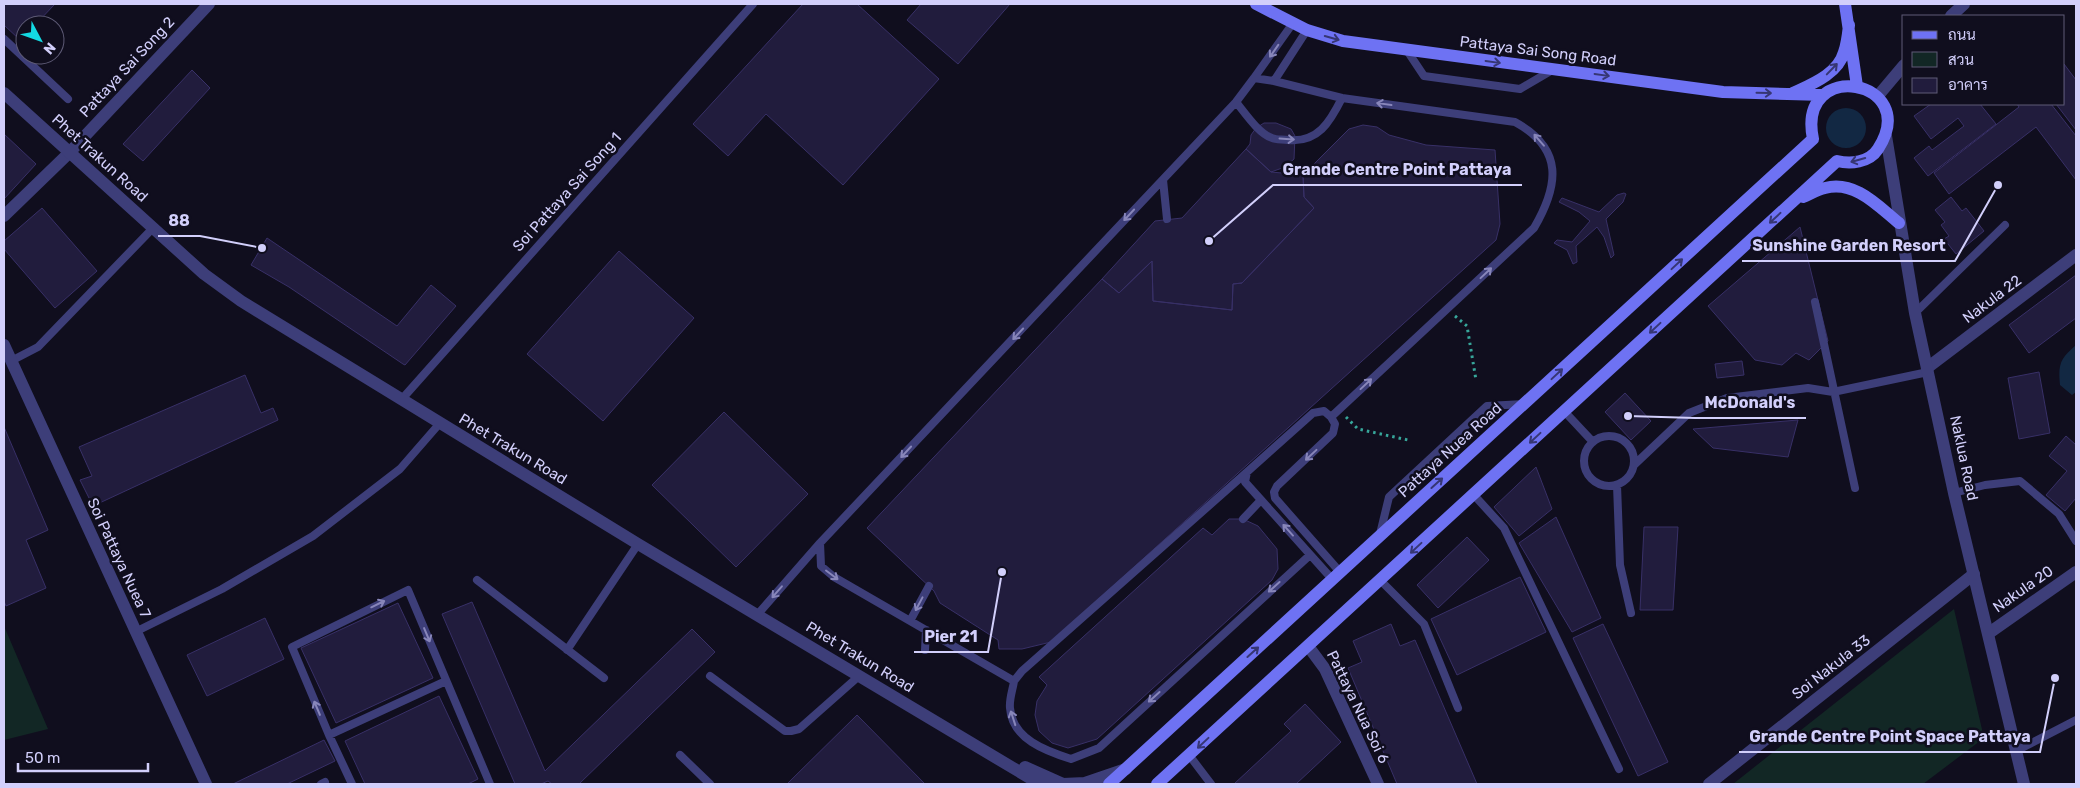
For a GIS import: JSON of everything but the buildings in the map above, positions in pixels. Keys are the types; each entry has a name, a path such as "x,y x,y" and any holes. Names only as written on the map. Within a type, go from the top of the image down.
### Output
{"main road":[{"name":"Pattaya Sai Song Road","path":"1256,4 1307,30 1343,41 1723,92 1824,95"},
{"path":"1845,4 1857,86"},
{"path":"1792,94 1819,81 1834,69 1844,54 1849,25"},
{"path":"1158,784 1836,161 1846,163 1859,162 1876,152 1886,136 1888,121 1884,106 1877,97 1870,91 1857,86 1838,86 1824,95"},
{"name":"Pattaya Nuea Road","path":"1109,784 1813,139 1810,126 1811,116 1816,103 1824,95"},
{"path":"1795,199 1826,188 1843,187 1864,194 1900,223"}],"street":[{"name":"Pattaya Sai Song 2","path":"69,153 209,4"},
{"path":"1953,15 1964,4"},
{"path":"1877,97 1902,67"},
{"name":"Phet Trakun Road","path":"4,93 204,274 241,301 638,544 1040,784"},
{"name":"Naklua Road","path":"1886,136 1915,313 1954,492 2024,784"},
{"path":"4,216 69,153"},
{"name":"Nakula 22","path":"1928,370 2076,255"},
{"name":"Soi Pattaya Nuea 7","path":"4,345 206,784"},
{"name":"Nakula 20","path":"1989,633 2076,572"},
{"name":"Soi Nakula 33","path":"1709,784 1974,574"},
{"name":"Pattaya Nua Soi 6","path":"1308,646 1324,669 1378,784"},
{"path":"984,750 1063,784 1085,783 1126,769"}],"lane":[{"name":"Soi Pattaya Sai Song 1","path":"402,399 753,4"},
{"path":"758,614 820,544 1236,102 1293,23"},
{"path":"1274,81 1307,30"},
{"path":"4,39 68,99"},
{"path":"1406,49 1424,76 1510,88 1520,89 1554,69"},
{"path":"1254,78 1274,81 1342,98 1515,122 1530,130 1542,142 1552,168 1551,194 1534,228 1331,417"},
{"path":"1236,102 1255,125 1271,138 1303,140 1312,137 1322,129 1342,98"},
{"path":"1163,180 1167,219"},
{"path":"1915,313 2005,225"},
{"path":"11,361 38,347 153,228"},
{"path":"1815,302 1855,488"},
{"path":"1634,465 1689,412 1727,398 1808,388 1833,392 1928,370"},
{"path":"1380,536 1389,498 1487,406 1524,404"},
{"path":"1310,554 1099,748 1071,759 1045,750 1017,731 1010,708 1014,680 1022,671 1313,413 1324,411 1335,424 1333,433 1277,486 1274,492 1275,498 1336,576"},
{"path":"1564,411 1593,442"},
{"path":"135,632 222,589 314,536 400,468 440,423"},
{"path":"1613,435 1621,438 1633,450 1634,465 1630,476 1617,485 1601,485 1588,475 1584,459 1586,451 1593,442 1604,436 1613,435"},
{"path":"1247,472 1245,482 1310,554 1336,576"},
{"path":"1954,492 1985,485 2020,481 2059,514 2076,541"},
{"path":"1617,485 1620,565 1631,613"},
{"path":"1473,494 1504,528 1619,769"},
{"path":"1243,519 1262,500"},
{"path":"568,650 638,544"},
{"path":"820,544 822,566 834,577 1014,680"},
{"path":"477,580 604,678"},
{"path":"1380,580 1424,624 1458,708"},
{"path":"910,621 929,586"},
{"path":"352,784 292,647 408,590 490,784"},
{"path":"925,650 926,630"},
{"path":"710,676 785,731 791,731 799,729 858,676"},
{"path":"329,735 446,681"},
{"path":"2016,751 2076,720"},
{"path":"680,755 710,784"},
{"path":"1189,756 1211,784"}],"path":[{"path":"1454,314 1467,326 1476,380"},
{"path":"1344,416 1358,429 1408,440"}],"green space":[{"path":"1954,609 1984,738 1923,784 1733,784"},
{"path":"4,626 48,729 4,740"}],"water":[{"path":"1850,108 1857,111 1863,117 1866,128 1865,136 1857,145 1850,148 1842,148 1835,145 1827,136 1826,124 1829,117 1838,109"},
{"path":"2076,345 2076,392 2072,395 2060,385 2059,372 2063,358"}],"place":[{"name":"Sunshine Garden Resort","path":"1998,185"},
{"name":"Grande Centre Point Pattaya","path":"1209,241"},
{"name":"88","path":"262,248"},
{"name":"McDonald's","path":"1628,416"},
{"name":"Pier 21","path":"1002,572"},
{"name":"Grande Centre Point Space Pattaya","path":"2055,678"}]}
